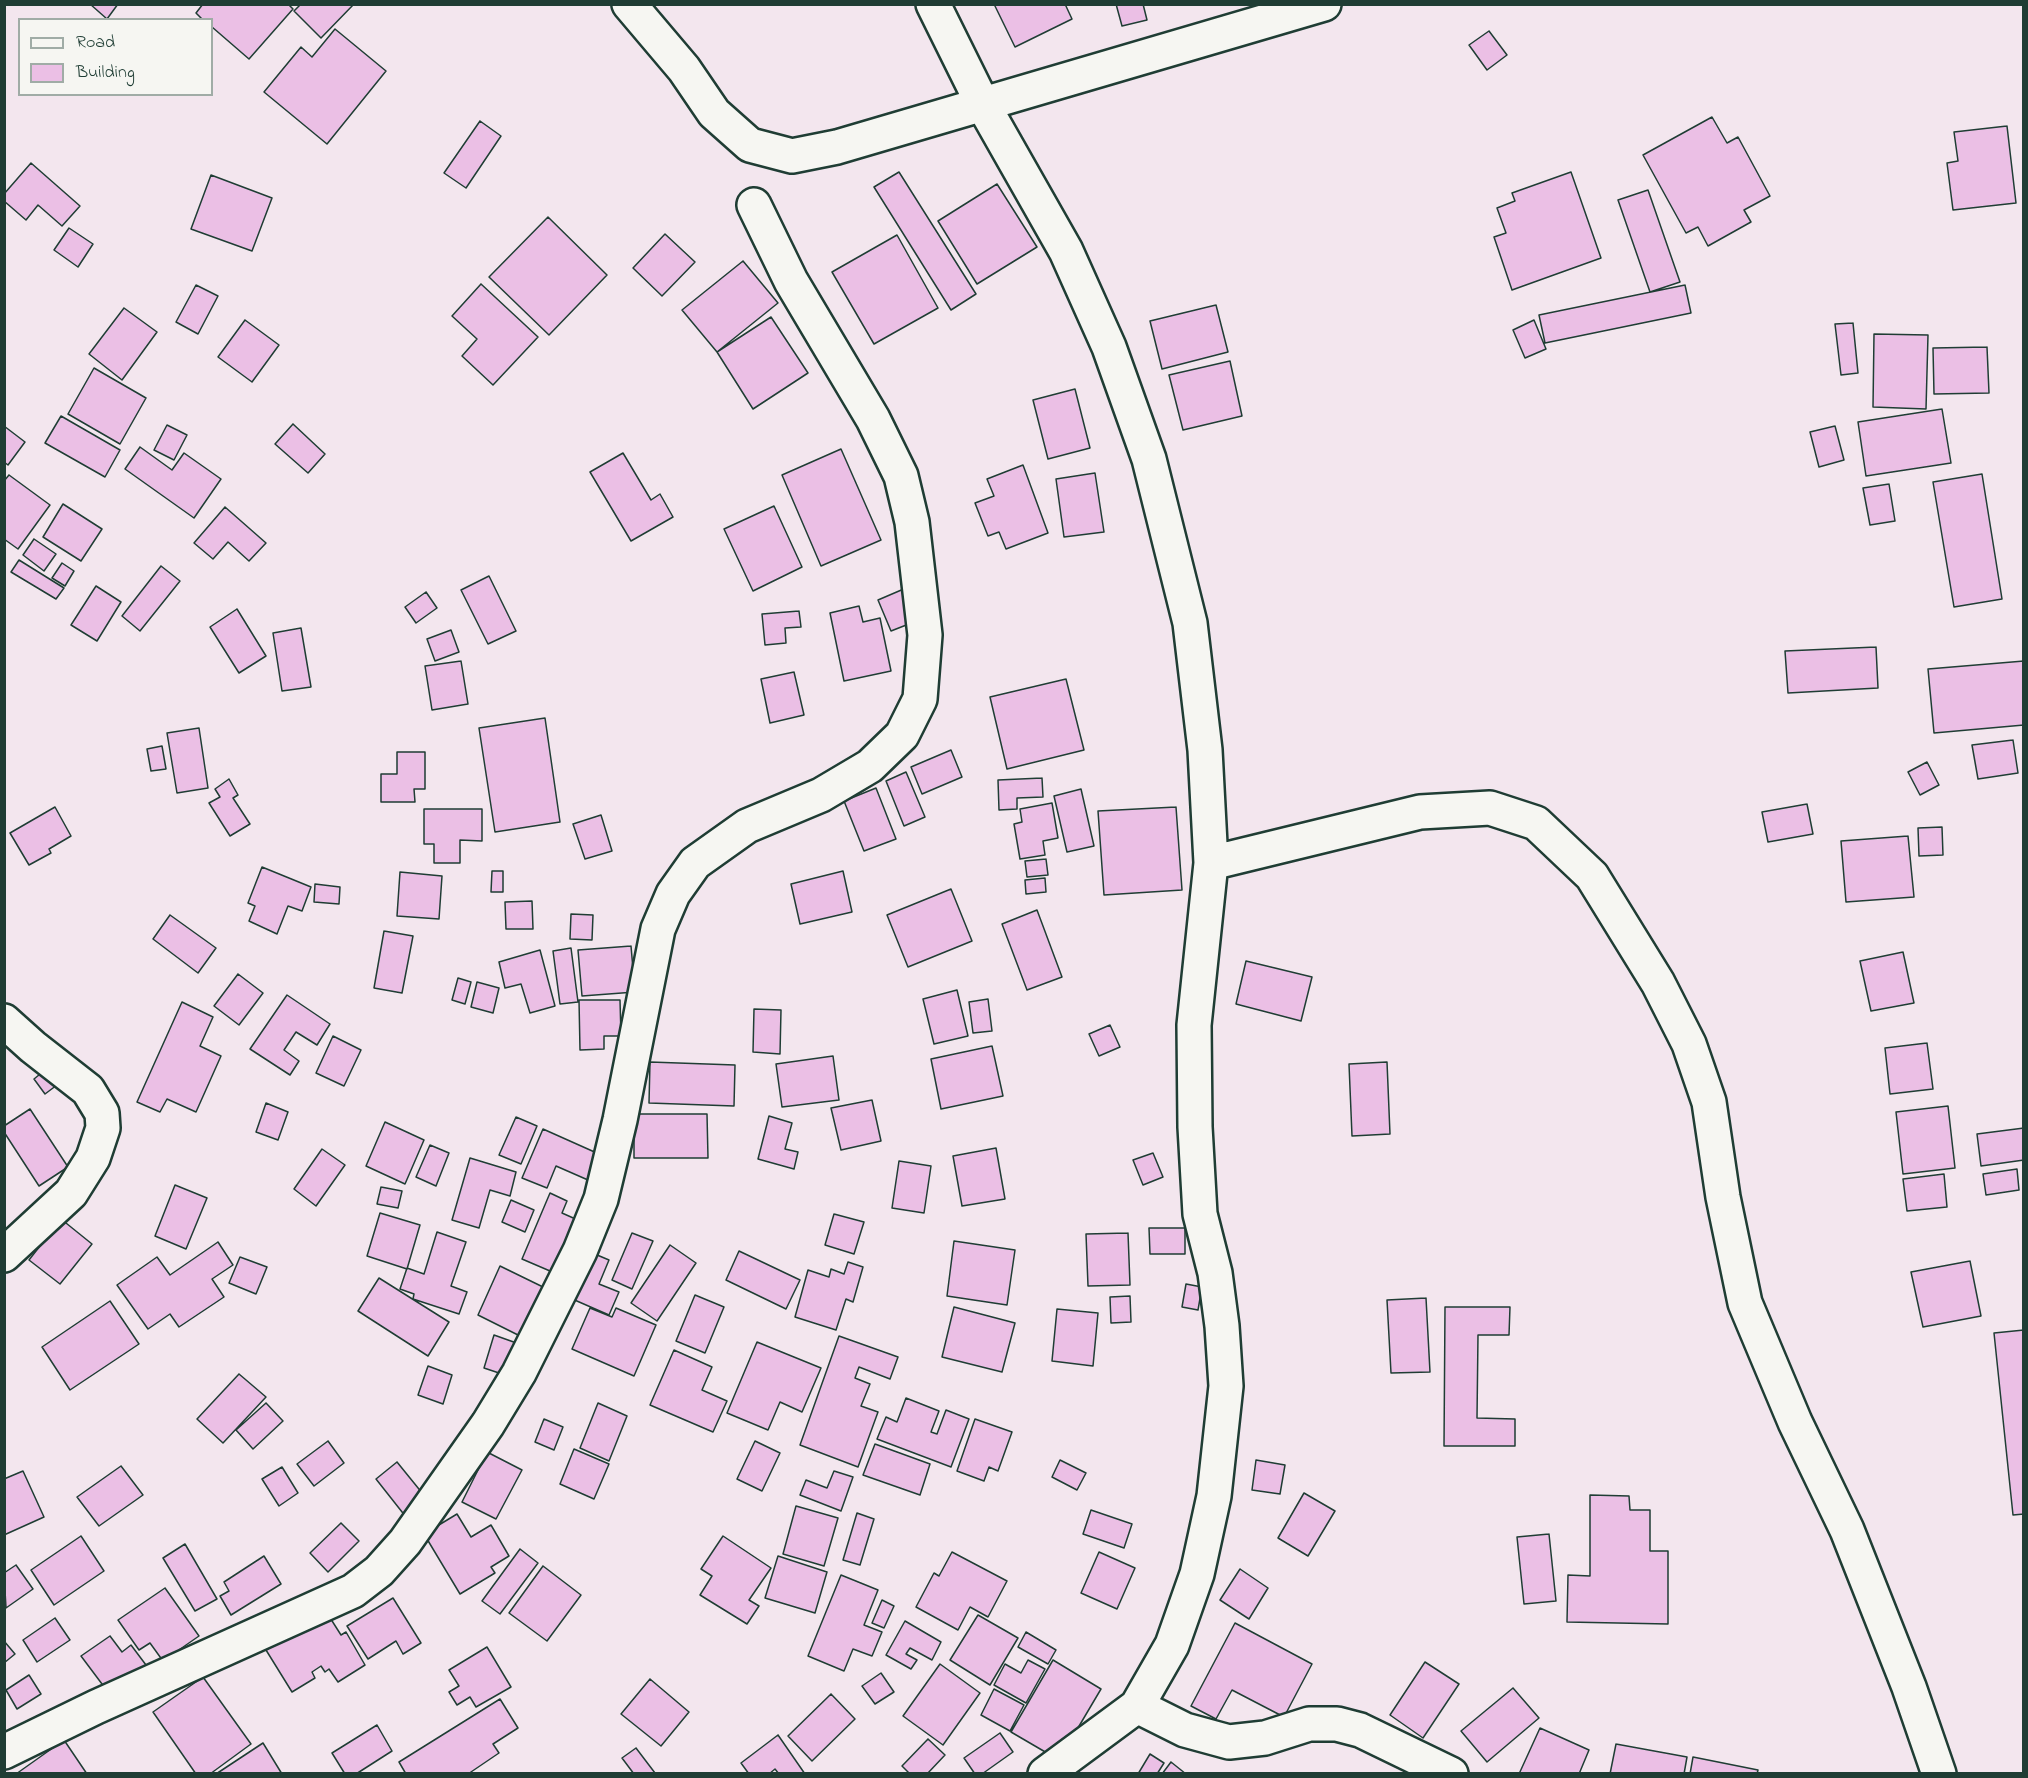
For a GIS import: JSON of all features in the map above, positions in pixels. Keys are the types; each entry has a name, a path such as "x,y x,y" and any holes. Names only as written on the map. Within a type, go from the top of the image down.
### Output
{"street":[{"path":"629,4 684,69 714,112 750,144 792,156 837,147 1324,4"},
{"path":"933,4 982,103 1065,250 1109,347 1149,459 1190,622 1205,750 1211,863 1194,1025 1196,1173 1200,1214 1215,1274 1222,1326 1226,1386 1214,1496 1197,1574 1172,1645 1137,1706 1099,1736 1045,1773"},
{"path":"4,1752 96,1707 354,1591 379,1571 405,1542 488,1424 519,1372 580,1251 601,1199 658,928 673,894 695,863 747,826 821,795 870,766 902,735 920,699 926,635 915,543 901,476 873,419 791,281 754,205"},
{"path":"1211,863 1420,812 1490,808 1536,823 1592,876 1658,983 1689,1044 1709,1102 1723,1197 1745,1303 1795,1422 1847,1530 1909,1687 1939,1773"},
{"path":"4,1021 88,1090 102,1113 103,1128 93,1158 71,1192 4,1255"},
{"path":"1137,1706 1185,1730 1229,1742 1265,1738 1309,1724 1337,1724 1360,1730 1451,1773"}],"building":[{"path":"90,4 118,4 106,18"},
{"path":"203,4 288,4 293,9 249,59 213,28 213,18 201,18 196,13"},
{"path":"301,4 354,4 321,38 294,11"},
{"path":"994,4 1065,4 1072,19 1015,47"},
{"path":"1116,4 1143,4 1147,20 1122,26"},
{"path":"335,29 386,71 327,144 264,92 301,47 312,57"},
{"path":"1489,31 1507,55 1487,70 1469,45"},
{"path":"1712,117 1727,143 1738,137 1770,196 1744,210 1751,222 1708,246 1698,227 1686,233 1643,155"},
{"path":"480,121 501,136 466,188 444,173"},
{"path":"2007,126 2016,203 1953,210 1947,163 1958,161 1954,132"},
{"path":"31,163 80,206 62,226 38,205 26,220 4,201 4,194"},
{"path":"899,172 976,294 951,310 874,187"},
{"path":"1571,172 1601,258 1512,290 1494,237 1506,233 1497,208 1515,201 1512,193"},
{"path":"211,175 272,198 252,251 191,229"},
{"path":"997,184 1037,247 977,284 938,221"},
{"path":"1648,190 1680,282 1650,292 1618,200"},
{"path":"548,217 607,275 549,335 489,277"},
{"path":"69,228 93,244 78,267 54,250"},
{"path":"665,234 695,262 662,296 633,268"},
{"path":"897,235 938,308 874,344 832,272"},
{"path":"743,261 778,303 717,352 682,310"},
{"path":"481,284 538,337 493,385 462,356 477,339 452,316"},
{"path":"196,285 218,296 198,334 176,322"},
{"path":"1685,285 1691,313 1545,343 1539,315"},
{"path":"1216,305 1228,352 1162,369 1150,321"},
{"path":"124,308 157,332 122,380 89,354"},
{"path":"771,317 808,373 753,409 717,352"},
{"path":"245,320 279,345 252,382 218,357"},
{"path":"1534,320 1546,349 1525,358 1513,330"},
{"path":"1853,323 1858,373 1841,375 1835,324"},
{"path":"1874,334 1928,335 1926,409 1873,407"},
{"path":"1987,347 1989,393 1934,394 1933,348"},
{"path":"1230,361 1242,416 1183,430 1169,375"},
{"path":"94,368 146,398 120,444 68,414"},
{"path":"1075,389 1090,448 1048,459 1033,400"},
{"path":"1942,409 1951,463 1866,476 1858,422"},
{"path":"61,416 120,450 105,477 45,443"},
{"path":"293,424 325,454 308,473 275,444"},
{"path":"167,425 187,435 174,460 154,450"},
{"path":"4,426 25,442 8,465 4,462"},
{"path":"1835,426 1844,460 1819,467 1810,432"},
{"path":"140,447 172,470 184,453 221,479 194,518 125,469"},
{"path":"841,449 881,540 821,566 782,475"},
{"path":"623,453 651,500 660,494 673,517 631,541 590,472"},
{"path":"1023,465 1048,533 1006,549 999,532 988,536 975,503 994,496 987,479"},
{"path":"1095,473 1104,532 1064,537 1056,479"},
{"path":"1982,474 2002,599 1954,607 1933,482"},
{"path":"9,475 50,505 18,549 4,539 4,481"},
{"path":"1889,484 1895,521 1870,525 1863,488"},
{"path":"63,504 102,529 81,561 43,537"},
{"path":"774,506 802,567 753,591 724,529"},
{"path":"225,507 266,543 249,561 228,542 213,559 194,543"},
{"path":"34,539 56,554 44,571 23,555"},
{"path":"19,560 64,588 56,599 11,572"},
{"path":"62,563 74,571 65,586 52,578"},
{"path":"161,566 180,581 140,631 122,616"},
{"path":"489,576 516,631 488,644 461,590"},
{"path":"96,586 121,602 97,641 71,625"},
{"path":"906,588 919,620 891,631 878,600"},
{"path":"426,592 437,608 416,623 405,607"},
{"path":"859,606 863,622 880,618 891,671 844,681 830,613"},
{"path":"237,609 266,656 239,673 210,627"},
{"path":"799,611 801,627 785,628 786,643 765,645 762,614"},
{"path":"301,628 311,687 282,691 273,633"},
{"path":"451,630 459,652 435,661 427,639"},
{"path":"1876,647 1878,688 1788,693 1785,651"},
{"path":"461,661 468,704 432,710 425,666"},
{"path":"2024,661 2024,725 1934,733 1928,669"},
{"path":"794,672 804,715 770,723 761,679"},
{"path":"1066,679 1084,750 1007,769 990,697"},
{"path":"545,718 560,822 495,832 479,728"},
{"path":"199,728 208,788 177,793 167,733"},
{"path":"2013,740 2018,773 1978,779 1972,745"},
{"path":"162,746 166,769 151,771 147,749"},
{"path":"951,750 962,777 922,794 911,767"},
{"path":"397,752 425,752 425,789 414,789 415,802 381,802 381,774 397,774"},
{"path":"1927,762 1939,785 1920,795 1908,772"},
{"path":"906,772 925,817 904,826 886,781"},
{"path":"1042,778 1043,797 1017,798 1017,809 999,810 998,780"},
{"path":"229,779 238,795 233,798 250,824 230,836 209,803 220,797 215,789"},
{"path":"876,788 896,839 864,851 844,801"},
{"path":"1081,789 1094,846 1067,852 1054,796"},
{"path":"1052,803 1058,838 1043,841 1045,855 1020,859 1014,824 1022,822 1020,809"},
{"path":"1807,804 1813,834 1768,842 1762,812"},
{"path":"55,807 71,836 49,849 51,853 29,865 10,833"},
{"path":"1176,807 1182,890 1104,895 1098,811"},
{"path":"424,809 482,809 482,841 460,840 460,863 434,863 434,844 424,844"},
{"path":"601,815 612,851 585,859 573,824"},
{"path":"1942,827 1943,855 1919,856 1918,828"},
{"path":"1908,836 1914,897 1846,902 1841,841"},
{"path":"1046,859 1048,875 1027,877 1025,861"},
{"path":"262,867 311,887 302,911 288,906 277,934 249,921 255,906 248,903"},
{"path":"492,871 503,871 503,892 491,892"},
{"path":"843,871 852,912 800,924 791,884"},
{"path":"400,872 442,876 439,919 397,916"},
{"path":"1045,878 1046,892 1026,894 1025,880"},
{"path":"315,884 340,887 339,904 314,902"},
{"path":"951,889 972,941 908,967 887,915"},
{"path":"532,901 533,929 506,929 505,902"},
{"path":"1037,910 1062,977 1027,990 1002,924"},
{"path":"571,914 593,915 592,940 570,939"},
{"path":"170,915 216,948 198,973 153,939"},
{"path":"384,931 413,936 402,993 374,988"},
{"path":"631,946 635,992 582,996 578,950"},
{"path":"571,948 578,1002 560,1004 553,951"},
{"path":"540,950 555,1006 530,1013 521,984 505,988 499,962"},
{"path":"1903,952 1914,1003 1871,1011 1860,961"},
{"path":"1246,961 1312,977 1301,1021 1236,1004"},
{"path":"238,974 263,993 239,1025 214,1006"},
{"path":"458,978 471,982 465,1004 452,1000"},
{"path":"477,982 499,988 493,1013 471,1007"},
{"path":"957,990 968,1036 934,1044 923,999"},
{"path":"287,995 330,1024 317,1045 296,1032 284,1050 299,1061 290,1075 250,1049"},
{"path":"988,999 992,1031 973,1033 969,1002"},
{"path":"579,1000 620,1000 621,1036 604,1036 604,1049 580,1050"},
{"path":"182,1002 213,1017 200,1046 221,1056 196,1112 167,1099 160,1112 137,1102"},
{"path":"754,1009 781,1010 780,1054 753,1052"},
{"path":"1110,1025 1120,1047 1099,1056 1089,1034"},
{"path":"333,1036 361,1050 344,1086 316,1073"},
{"path":"1927,1043 1933,1089 1890,1094 1885,1048"},
{"path":"992,1046 1003,1096 941,1109 931,1059"},
{"path":"833,1056 839,1100 782,1107 776,1064"},
{"path":"650,1062 735,1065 734,1106 649,1103"},
{"path":"1387,1062 1390,1134 1352,1136 1349,1064"},
{"path":"45,1070 57,1085 45,1094 34,1079"},
{"path":"872,1100 881,1141 841,1150 831,1108"},
{"path":"266,1103 288,1112 278,1140 256,1132"},
{"path":"1948,1106 1955,1168 1903,1174 1896,1112"},
{"path":"30,1109 68,1167 39,1186 4,1132 4,1126"},
{"path":"634,1114 707,1114 708,1158 634,1158"},
{"path":"769,1116 792,1123 785,1149 798,1152 794,1169 758,1159"},
{"path":"516,1117 537,1126 521,1164 499,1155"},
{"path":"385,1122 424,1140 405,1184 366,1166"},
{"path":"2024,1128 2024,1160 1981,1166 1977,1134"},
{"path":"543,1129 599,1154 588,1180 556,1166 547,1188 522,1178"},
{"path":"430,1145 449,1153 436,1186 416,1177"},
{"path":"996,1148 1005,1199 962,1206 953,1156"},
{"path":"322,1149 345,1165 316,1206 294,1189"},
{"path":"1153,1153 1163,1177 1143,1185 1133,1160"},
{"path":"470,1158 516,1172 510,1196 490,1190 479,1228 452,1220"},
{"path":"899,1161 931,1166 924,1213 892,1208"},
{"path":"2017,1169 2019,1190 1986,1195 1983,1174"},
{"path":"1944,1174 1947,1207 1907,1211 1903,1179"},
{"path":"175,1185 207,1198 186,1249 155,1236"},
{"path":"381,1187 402,1191 398,1208 377,1204"},
{"path":"550,1193 567,1201 562,1213 580,1221 557,1274 522,1259"},
{"path":"511,1200 534,1210 525,1232 502,1222"},
{"path":"380,1213 420,1225 407,1269 367,1256"},
{"path":"834,1214 864,1222 854,1254 825,1245"},
{"path":"61,1219 92,1244 60,1284 29,1260"},
{"path":"1149,1228 1185,1228 1185,1254 1150,1254"},
{"path":"437,1232 466,1242 451,1286 467,1292 459,1314 413,1299 414,1294 400,1289 407,1268 424,1274"},
{"path":"632,1233 653,1241 632,1289 612,1280"},
{"path":"1128,1233 1130,1285 1088,1286 1086,1234"},
{"path":"954,1241 1015,1250 1007,1305 947,1296"},
{"path":"218,1242 233,1265 212,1279 224,1297 179,1327 170,1314 148,1329 117,1285 157,1257 170,1275"},
{"path":"670,1245 696,1263 657,1321 631,1303"},
{"path":"739,1251 800,1280 786,1309 726,1280"},
{"path":"590,1252 609,1260 599,1284 619,1292 609,1315 570,1298"},
{"path":"240,1257 267,1267 256,1294 229,1283"},
{"path":"1970,1261 1981,1316 1923,1327 1911,1272"},
{"path":"848,1262 863,1267 853,1302 846,1299 836,1330 795,1317 808,1270 829,1277 831,1269 844,1274"},
{"path":"500,1266 543,1287 520,1336 478,1315"},
{"path":"379,1278 449,1322 428,1356 358,1311"},
{"path":"1186,1284 1202,1287 1198,1310 1182,1307"},
{"path":"695,1295 724,1307 705,1353 676,1341"},
{"path":"1130,1296 1131,1322 1111,1323 1110,1297"},
{"path":"1426,1298 1430,1372 1391,1373 1387,1300"},
{"path":"110,1301 139,1344 70,1390 42,1347"},
{"path":"954,1307 1015,1323 1002,1372 942,1357"},
{"path":"1445,1307 1510,1307 1509,1335 1478,1335 1477,1418 1515,1419 1515,1446 1444,1446"},
{"path":"590,1308 612,1317 616,1308 656,1325 634,1376 572,1349"},
{"path":"1057,1309 1098,1313 1093,1366 1052,1361"},
{"path":"2024,1330 2024,1514 2013,1515 1994,1333"},
{"path":"494,1335 522,1345 511,1377 484,1368"},
{"path":"839,1336 898,1357 890,1379 859,1367 855,1378 870,1384 861,1406 878,1412 858,1467 800,1445"},
{"path":"757,1342 821,1368 802,1412 780,1402 768,1430 727,1413"},
{"path":"674,1350 712,1367 702,1390 727,1401 713,1432 650,1405"},
{"path":"428,1366 452,1375 443,1404 418,1395"},
{"path":"239,1374 266,1397 223,1443 197,1419"},
{"path":"906,1398 939,1411 931,1432 937,1434 946,1410 969,1419 951,1467 877,1439 886,1417 897,1422"},
{"path":"266,1403 283,1421 253,1449 236,1430"},
{"path":"598,1403 627,1416 609,1461 580,1448"},
{"path":"544,1419 563,1427 554,1450 535,1442"},
{"path":"975,1419 1012,1432 998,1471 989,1467 984,1481 957,1471"},
{"path":"328,1441 344,1463 314,1486 297,1464"},
{"path":"755,1441 780,1453 762,1491 737,1479"},
{"path":"875,1444 930,1464 920,1495 863,1475"},
{"path":"574,1449 609,1464 594,1499 560,1484"},
{"path":"487,1452 522,1470 496,1519 462,1502"},
{"path":"1060,1460 1086,1473 1077,1490 1052,1477"},
{"path":"1256,1460 1285,1465 1280,1494 1252,1490"},
{"path":"397,1462 427,1499 406,1517 376,1479"},
{"path":"121,1466 143,1495 99,1526 77,1497"},
{"path":"282,1467 298,1493 279,1506 262,1479"},
{"path":"23,1471 44,1517 4,1535 4,1479"},
{"path":"834,1471 853,1477 841,1511 800,1495 806,1480 827,1488"},
{"path":"1304,1493 1335,1511 1308,1556 1278,1538"},
{"path":"1590,1495 1629,1496 1630,1510 1650,1510 1650,1551 1668,1551 1668,1624 1567,1622 1568,1575 1590,1576"},
{"path":"796,1506 838,1518 824,1566 783,1554"},
{"path":"1091,1510 1132,1524 1124,1548 1083,1534"},
{"path":"857,1513 874,1519 860,1565 843,1560"},
{"path":"457,1514 471,1537 491,1525 509,1556 491,1567 495,1573 460,1594 424,1534"},
{"path":"341,1523 359,1541 328,1572 310,1553"},
{"path":"1549,1534 1556,1601 1524,1604 1517,1537"},
{"path":"81,1536 104,1571 54,1605 31,1570"},
{"path":"723,1536 771,1568 749,1600 759,1606 747,1624 700,1595 712,1576 701,1569"},
{"path":"185,1544 217,1599 195,1611 163,1558"},
{"path":"520,1549 538,1563 500,1614 482,1601"},
{"path":"952,1552 1007,1581 988,1617 970,1607 958,1630 916,1607 934,1573 939,1576"},
{"path":"1099,1552 1135,1568 1117,1609 1081,1593"},
{"path":"264,1556 281,1584 231,1615 220,1596 229,1591 224,1582"},
{"path":"778,1556 827,1572 815,1613 765,1598"},
{"path":"16,1565 33,1589 6,1608 4,1573"},
{"path":"543,1566 581,1595 547,1641 509,1613"},
{"path":"1240,1569 1268,1588 1249,1619 1220,1600"},
{"path":"841,1575 878,1590 864,1625 882,1632 872,1656 853,1649 844,1671 808,1656"},
{"path":"165,1588 199,1636 163,1661 150,1643 139,1650 118,1620"},
{"path":"393,1598 421,1643 403,1654 396,1641 368,1659 347,1626"},
{"path":"882,1600 894,1606 884,1628 872,1623"},
{"path":"327,1613 341,1635 346,1632 365,1665 338,1682 329,1669 325,1672 321,1666 312,1672 315,1678 292,1692 266,1650"},
{"path":"978,1615 1018,1638 990,1685 950,1660"},
{"path":"55,1618 70,1640 37,1662 23,1640"},
{"path":"905,1621 941,1642 932,1660 910,1648 906,1654 917,1660 911,1669 886,1655"},
{"path":"1235,1623 1312,1664 1284,1717 1232,1690 1216,1719 1191,1706"},
{"path":"1026,1632 1056,1650 1048,1664 1018,1647"},
{"path":"110,1636 122,1652 131,1645 146,1665 108,1692 81,1656"},
{"path":"4,1641 15,1654 4,1663"},
{"path":"487,1647 511,1687 476,1707 470,1697 457,1705 449,1692 459,1686 449,1670"},
{"path":"1028,1660 1045,1669 1026,1703 994,1685 1005,1664 1021,1673"},
{"path":"1053,1660 1101,1689 1059,1760 1011,1732"},
{"path":"1425,1662 1459,1684 1423,1738 1390,1715"},
{"path":"940,1664 980,1693 943,1745 903,1716"},
{"path":"881,1673 894,1692 875,1704 862,1686"},
{"path":"29,1675 41,1694 17,1709 6,1690"},
{"path":"203,1677 251,1744 210,1774 196,1774 153,1712"},
{"path":"650,1679 689,1712 661,1746 621,1714"},
{"path":"1513,1688 1539,1718 1487,1762 1461,1731"},
{"path":"994,1689 1024,1705 1010,1731 981,1715"},
{"path":"831,1694 855,1719 812,1761 788,1736"},
{"path":"500,1699 518,1728 493,1744 499,1753 468,1774 406,1774 399,1762"},
{"path":"377,1725 392,1751 356,1774 345,1774 332,1753"},
{"path":"1540,1728 1589,1750 1579,1774 1519,1774"},
{"path":"1000,1733 1013,1752 982,1774 975,1774 964,1758"},
{"path":"778,1735 805,1774 779,1774 775,1769 769,1774 749,1774 741,1763"},
{"path":"928,1739 945,1755 927,1774 910,1774 902,1766"},
{"path":"64,1740 87,1774 16,1774"},
{"path":"263,1743 282,1774 216,1774"},
{"path":"1616,1744 1687,1757 1684,1774 1610,1774"},
{"path":"636,1748 654,1774 634,1774 622,1758"},
{"path":"1150,1754 1164,1763 1157,1774 1138,1774"},
{"path":"1693,1757 1758,1770 1757,1774 1690,1774"},
{"path":"1171,1762 1186,1774 1162,1774"}]}
